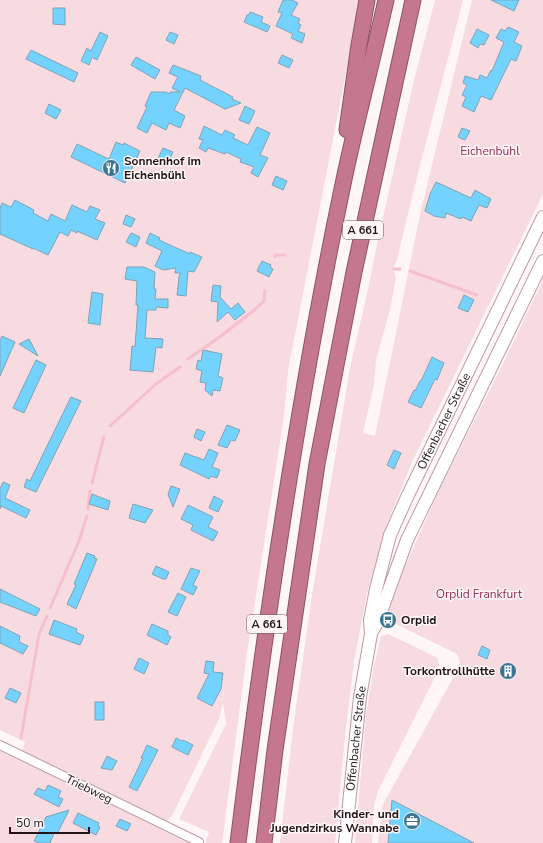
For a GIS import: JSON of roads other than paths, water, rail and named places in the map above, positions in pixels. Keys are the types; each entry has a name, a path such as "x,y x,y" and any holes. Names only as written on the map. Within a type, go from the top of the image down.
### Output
{"highway":[{"path":"342,188 348,112 358,45 368,0"},
{"name":"A 661","path":"238,843 271,593 301,405 342,188 386,0"},
{"name":"A 661","path":"264,843 275,750 317,464 354,272 413,0"},
{"path":"390,102 424,0"}],"main road":[{"name":"Offenbacher Straße","path":"345,843 360,696 371,634 370,620 376,589 390,535 543,217"},
{"name":"Offenbacher Straße","path":"371,634 377,623 407,540 543,261"}],"street":[{"name":"Triebweg","path":"0,746 199,842"}],"waterway":[{"path":"275,257 275,255 285,255"},
{"path":"394,269 400,269"},
{"path":"410,271 477,295"},
{"path":"188,359 253,311 264,301 265,291"},
{"path":"110,426 156,384 180,367"},
{"path":"92,483 104,437"},
{"path":"88,509 90,491"},
{"path":"50,608 79,541 87,516"},
{"path":"21,738 39,634 47,616"}],"place":[{"name":"Sonnenhof im Eichenbühl","path":"111,168"},
{"name":"Orplid","path":"388,620"},
{"name":"Torkontrollhütte","path":"508,671"},
{"name":"Kinder- und Jugendzirkus Wannabe","path":"412,821"}],"park label":[{"name":"Eichenbühl","path":"490,151"},
{"name":"Orplid Frankfurt","path":"479,594"}]}
